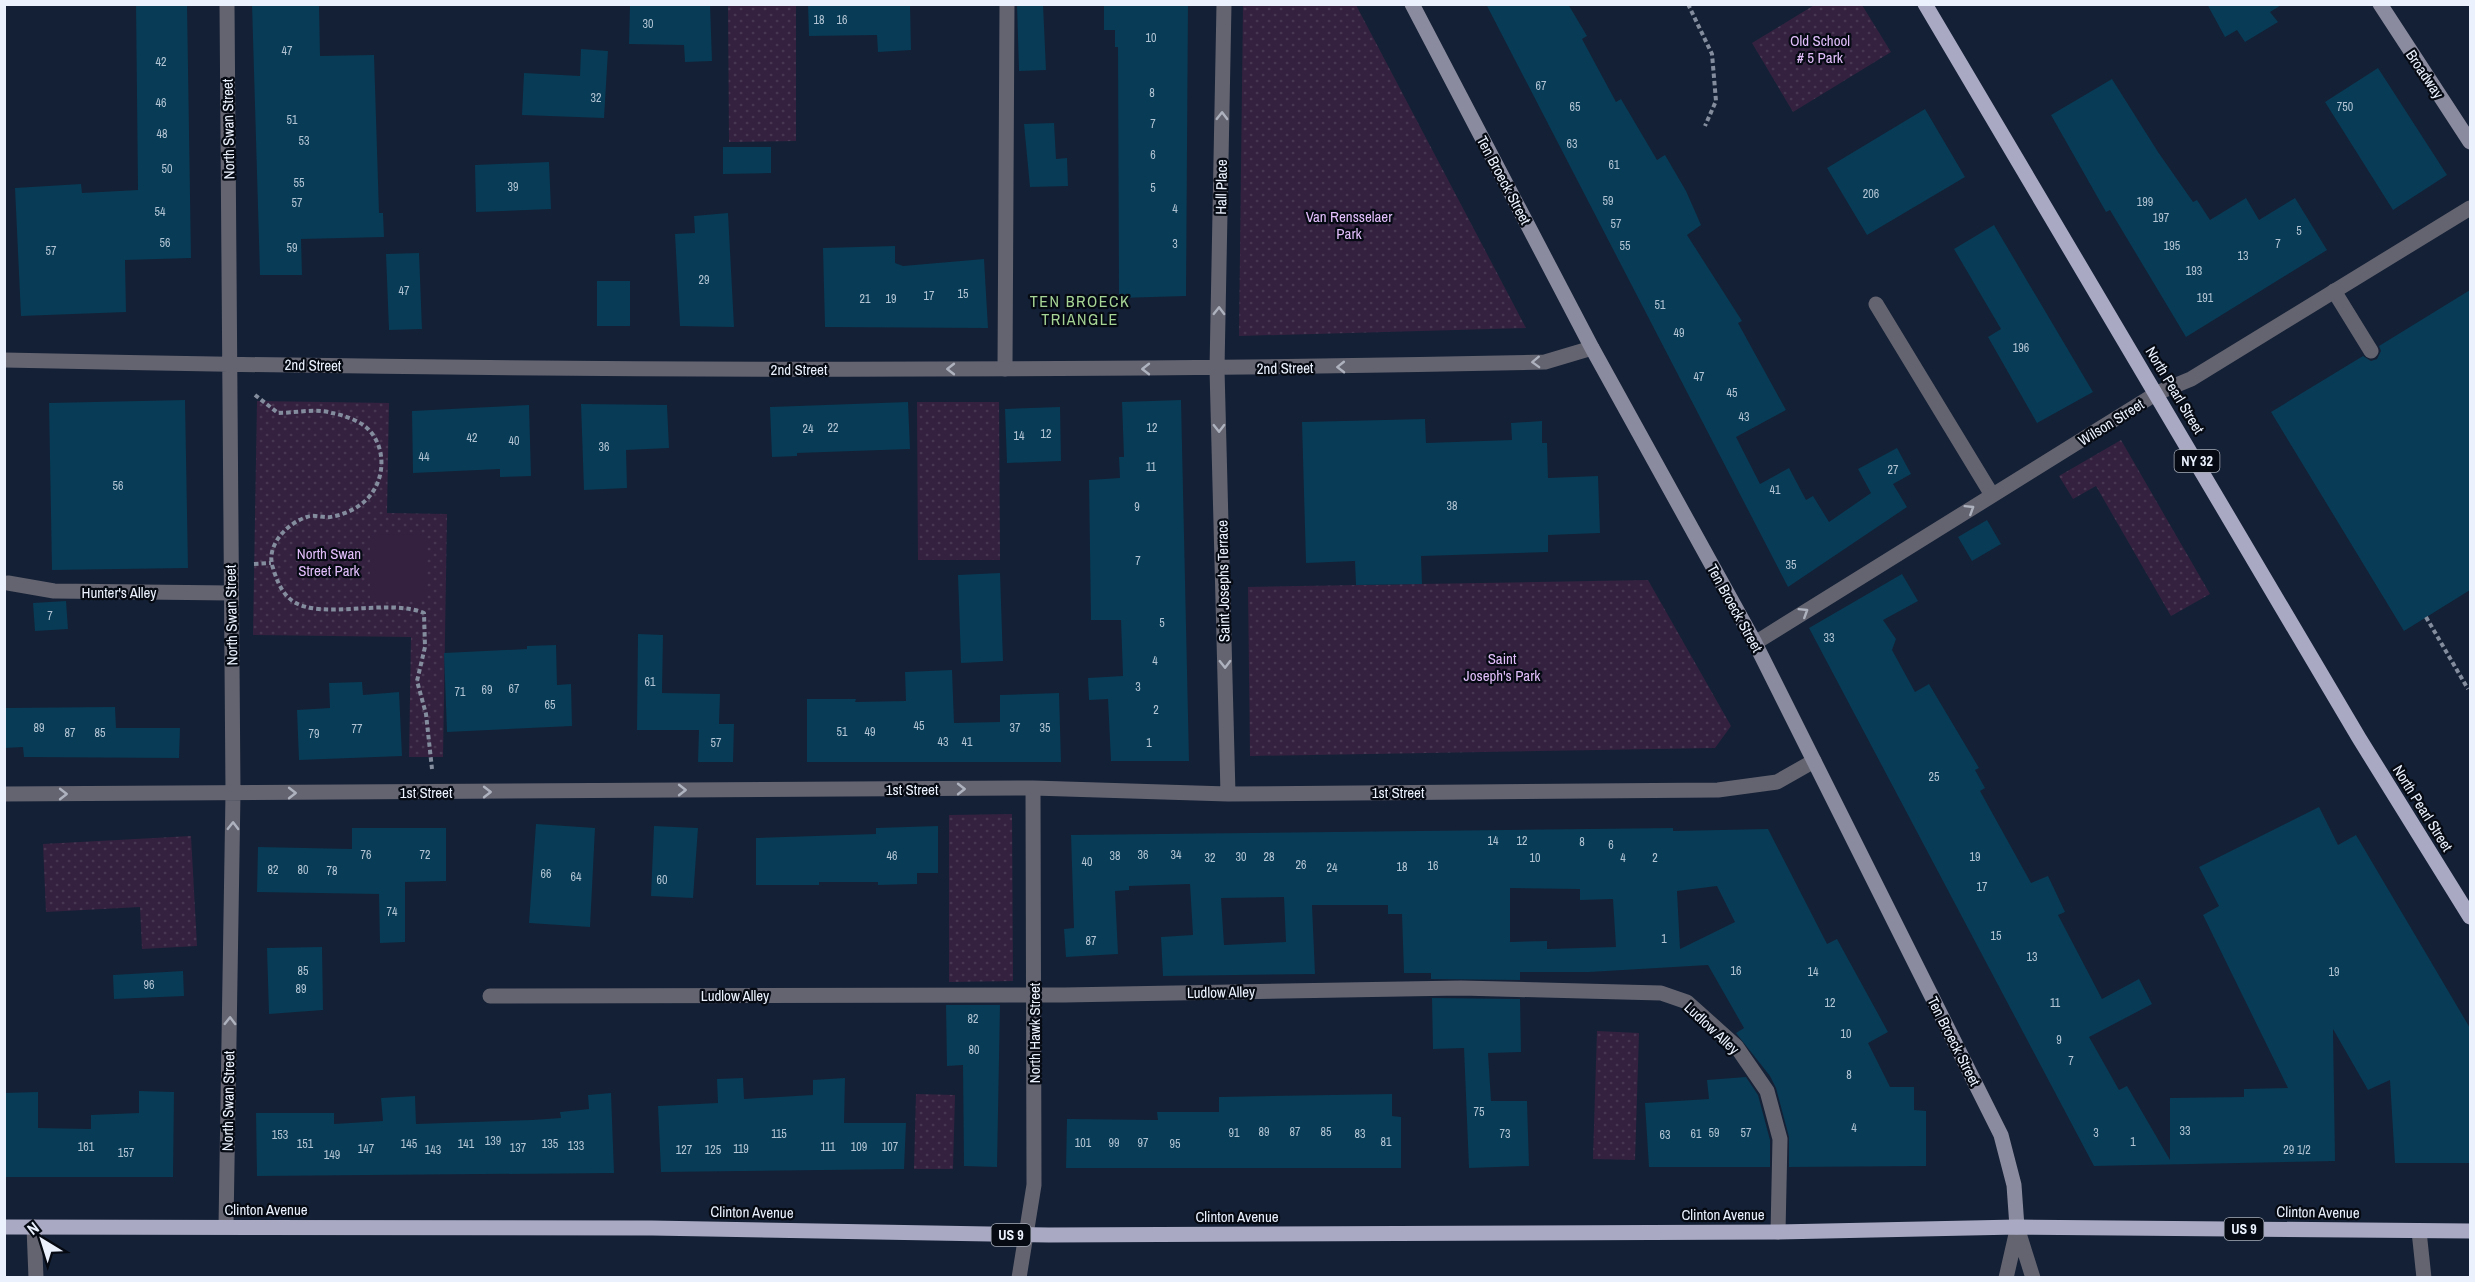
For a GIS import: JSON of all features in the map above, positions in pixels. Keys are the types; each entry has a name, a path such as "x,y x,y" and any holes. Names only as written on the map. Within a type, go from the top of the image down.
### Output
{"main road":[{"name":"North Pearl Street","path":"1925,4 2359,738 2470,917"},
{"name":"Clinton Avenue","path":"4,1227 652,1228 1025,1235 1778,1232 2017,1227 2470,1231"}],"street":[{"name":"North Swan Street","path":"226,1226 233,793 227,4"},
{"path":"1005,369 1007,4"},
{"name":"Hall Place","path":"1217,369 1224,4"},
{"name":"Ten Broeck Street","path":"1412,4 1592,348 1755,643 2001,1135 2014,1185 2017,1227"},
{"name":"Broadway","path":"2380,4 2470,142"},
{"name":"Wilson Street","path":"1755,643 2157,393 2191,379 2470,207"},
{"path":"2334,291 2371,351"},
{"path":"1876,304 1992,495"},
{"name":"2nd Street","path":"4,360 230,364 1217,369 1545,362 1592,348"},
{"name":"Saint Josephs Terrace","path":"1217,369 1228,794"},
{"name":"Hunter's Alley","path":"8,583 54,591 231,592"},
{"name":"1st Street","path":"4,794 1033,788 1228,794 1718,790 1777,782 1814,761"},
{"name":"North Hawk Street","path":"1019,1278 1034,1185 1033,788"},
{"name":"Ludlow Alley","path":"490,996 1034,995 1461,988 1661,993 1687,1002 1736,1046 1767,1091 1780,1139 1778,1232"},
{"path":"34,1227 36,1278"},
{"path":"2006,1278 2017,1227"},
{"path":"2017,1227 2033,1278"},
{"path":"2419,1231 2424,1278"}],"path":[{"path":"1688,4 1712,54 1716,101 1706,126"},
{"path":"255,395 278,413 330,412 350,419 369,430 383,457 380,479 368,498 353,510 330,517 308,516 283,530 273,548 271,563 279,587 294,603 324,609 409,607 424,613 425,647 417,681 426,714 434,792"},
{"path":"2426,617 2468,689"}],"green space":[{"name":"Old School # 5 Park","path":"1816,4 1862,5 1891,52 1793,112 1752,43"},
{"path":"728,5 796,5 796,141 729,142"},
{"name":"Van Rensselaer Park","path":"1243,5 1356,5 1526,328 1239,336"},
{"name":"North Swan Street Park","path":"257,401 389,403 387,513 447,514 443,757 409,757 411,637 253,635"},
{"path":"917,402 999,402 1000,560 918,560"},
{"path":"2121,440 2210,594 2171,616 2096,486 2073,499 2059,476"},
{"path":"426,534 426,601 370,601 370,535"},
{"name":"Saint Joseph's Park","path":"1648,580 1731,726 1715,748 1250,756 1248,587"},
{"path":"1012,814 1013,981 949,982 949,815"},
{"path":"191,836 197,946 142,949 140,907 46,912 43,844"},
{"path":"1597,1031 1639,1033 1635,1160 1593,1159"},
{"path":"916,1094 955,1095 953,1169 914,1169"}],"building":[{"path":"136,4 187,4 191,258 125,260 126,312 21,316 15,188 81,184 82,193 138,190"},
{"path":"252,4 319,4 320,56 374,55 379,213 383,213 384,237 301,239 302,275 260,275"},
{"path":"630,4 710,4 712,61 685,62 684,45 629,44"},
{"path":"808,4 910,4 911,50 878,52 877,35 809,36"},
{"path":"1017,4 1043,4 1046,70 1019,71"},
{"path":"1104,4 1188,4 1186,296 1119,298 1118,47 1115,47 1115,30 1104,30"},
{"path":"1486,4 1568,4 1587,36 1582,39 1616,102 1621,99 1657,160 1665,155 1686,191 1701,225 1687,235 1742,321 1738,323 1786,410 1736,437 1760,484 1789,468 1806,500 1813,496 1829,522 1871,493 1858,469 1897,448 1911,474 1893,484 1907,507 1788,587"},
{"path":"2207,4 2283,4 2270,12 2278,22 2245,42 2237,30 2225,37"},
{"path":"581,49 608,51 604,118 522,115 524,73 580,76"},
{"path":"2378,68 2447,175 2393,210 2325,102"},
{"path":"2112,79 2158,152 2193,202 2197,200 2210,220 2246,198 2259,220 2295,198 2327,250 2186,337 2110,210 2106,212 2051,115"},
{"path":"1925,109 1965,177 1867,235 1827,168"},
{"path":"1054,123 1056,159 1067,158 1068,186 1030,187 1024,124"},
{"path":"723,147 771,147 771,173 723,174"},
{"path":"549,162 551,209 476,212 475,165"},
{"path":"728,213 734,327 680,326 675,234 695,233 694,216"},
{"path":"1994,225 2093,392 2037,423 1988,337 2001,329 1954,249"},
{"path":"895,246 895,263 903,266 984,259 988,328 825,327 823,248"},
{"path":"419,253 422,329 389,330 386,254"},
{"path":"597,281 630,281 630,326 597,326"},
{"path":"2470,290 2470,590 2404,631 2271,412 2363,356 2371,361 2377,359 2381,351 2379,346"},
{"path":"185,400 188,568 52,570 49,403"},
{"path":"1181,400 1189,761 1111,761 1108,699 1089,700 1088,678 1123,676 1121,620 1091,620 1089,480 1120,478 1119,457 1124,457 1122,402"},
{"path":"908,402 910,449 797,453 797,456 772,457 770,407"},
{"path":"581,404 667,405 669,448 626,450 627,488 584,490"},
{"path":"529,405 531,476 500,477 500,469 413,473 412,411"},
{"path":"1060,407 1061,461 1007,463 1005,409"},
{"path":"1425,419 1426,443 1512,440 1511,423 1542,421 1542,443 1547,443 1548,478 1598,476 1600,533 1548,535 1548,552 1421,556 1422,584 1356,585 1355,561 1306,563 1302,422"},
{"path":"1987,520 2001,544 1972,561 1958,537"},
{"path":"1000,573 1003,661 961,663 958,575"},
{"path":"1902,574 1918,601 1883,620 1896,639 1892,650 1915,692 1929,684 1979,768 1975,770 1985,788 1980,791 2031,883 2048,876 2065,912 2058,915 2102,999 2139,979 2152,1004 2089,1037 2119,1090 2127,1086 2170,1160 2170,1098 2244,1097 2244,1089 2288,1088 2203,915 2219,906 2199,867 2319,807 2338,845 2356,835 2470,1028 2470,1163 2395,1163 2390,1080 2368,1090 2333,1029 2335,1161 2094,1166 1809,628"},
{"path":"66,601 68,629 35,631 33,603"},
{"path":"638,634 663,635 662,693 720,694 719,724 734,724 733,762 698,762 699,730 637,730"},
{"path":"556,645 557,685 571,684 572,726 447,732 444,653 527,649 527,646"},
{"path":"952,670 954,723 1000,722 1000,695 1059,693 1061,762 807,762 807,699 856,699 855,702 906,701 905,672"},
{"path":"362,682 363,695 399,692 402,756 299,760 297,710 330,708 329,683"},
{"path":"115,707 116,728 180,728 179,758 24,757 23,747 4,748 4,708"},
{"path":"536,824 595,828 590,927 529,923"},
{"path":"654,826 698,828 693,898 651,896"},
{"path":"938,826 938,873 917,873 917,884 819,882 819,885 756,885 756,838 876,834 876,828"},
{"path":"352,828 446,828 446,881 405,882 405,942 380,943 379,894 257,892 258,847 352,849"},
{"path":"1673,828 1673,831 1768,829 1827,944 1837,939 1888,1032 1868,1043 1890,1087 1914,1087 1914,1110 1926,1111 1926,1166 1789,1167 1789,1137 1776,1088 1770,1076 1736,1033 1744,1028 1708,965 1589,972 1520,972 1520,980 1431,979 1431,973 1404,973 1402,914 1388,914 1388,905 1312,905 1315,974 1163,976 1161,937 1193,935 1190,884 1129,886 1129,890 1115,891 1118,954 1066,957 1064,929 1074,928 1071,835","holes":["1717,886 1735,922 1680,949 1677,891","1510,888 1580,889 1580,900 1613,899 1616,947 1547,949 1547,941 1510,942","1284,897 1286,942 1224,945 1221,898"]},
{"path":"322,947 323,1010 269,1014 267,948"},
{"path":"183,971 184,996 114,999 113,975"},
{"path":"1432,998 1520,999 1521,1052 1488,1053 1491,1101 1527,1101 1529,1166 1469,1168 1464,1048 1433,1049"},
{"path":"946,1005 1000,1005 997,1167 964,1166 963,1065 947,1066"},
{"path":"1746,1077 1758,1095 1770,1140 1770,1167 1649,1167 1645,1103 1709,1099 1707,1080"},
{"path":"743,1078 744,1099 813,1095 813,1080 845,1078 844,1123 906,1123 904,1169 661,1172 658,1106 718,1103 717,1079"},
{"path":"139,1091 174,1092 173,1177 4,1177 4,1093 38,1092 38,1128 91,1129 91,1115 139,1113"},
{"path":"611,1093 614,1173 257,1176 256,1113 334,1113 334,1124 383,1121 381,1098 415,1096 416,1124 532,1120 561,1118 560,1112 589,1109 588,1095"},
{"path":"1392,1094 1392,1116 1401,1117 1401,1168 1066,1168 1067,1119 1158,1120 1157,1112 1219,1112 1219,1097"}],"district":[{"name":"TEN BROECK TRIANGLE","path":"1080,310"}]}
